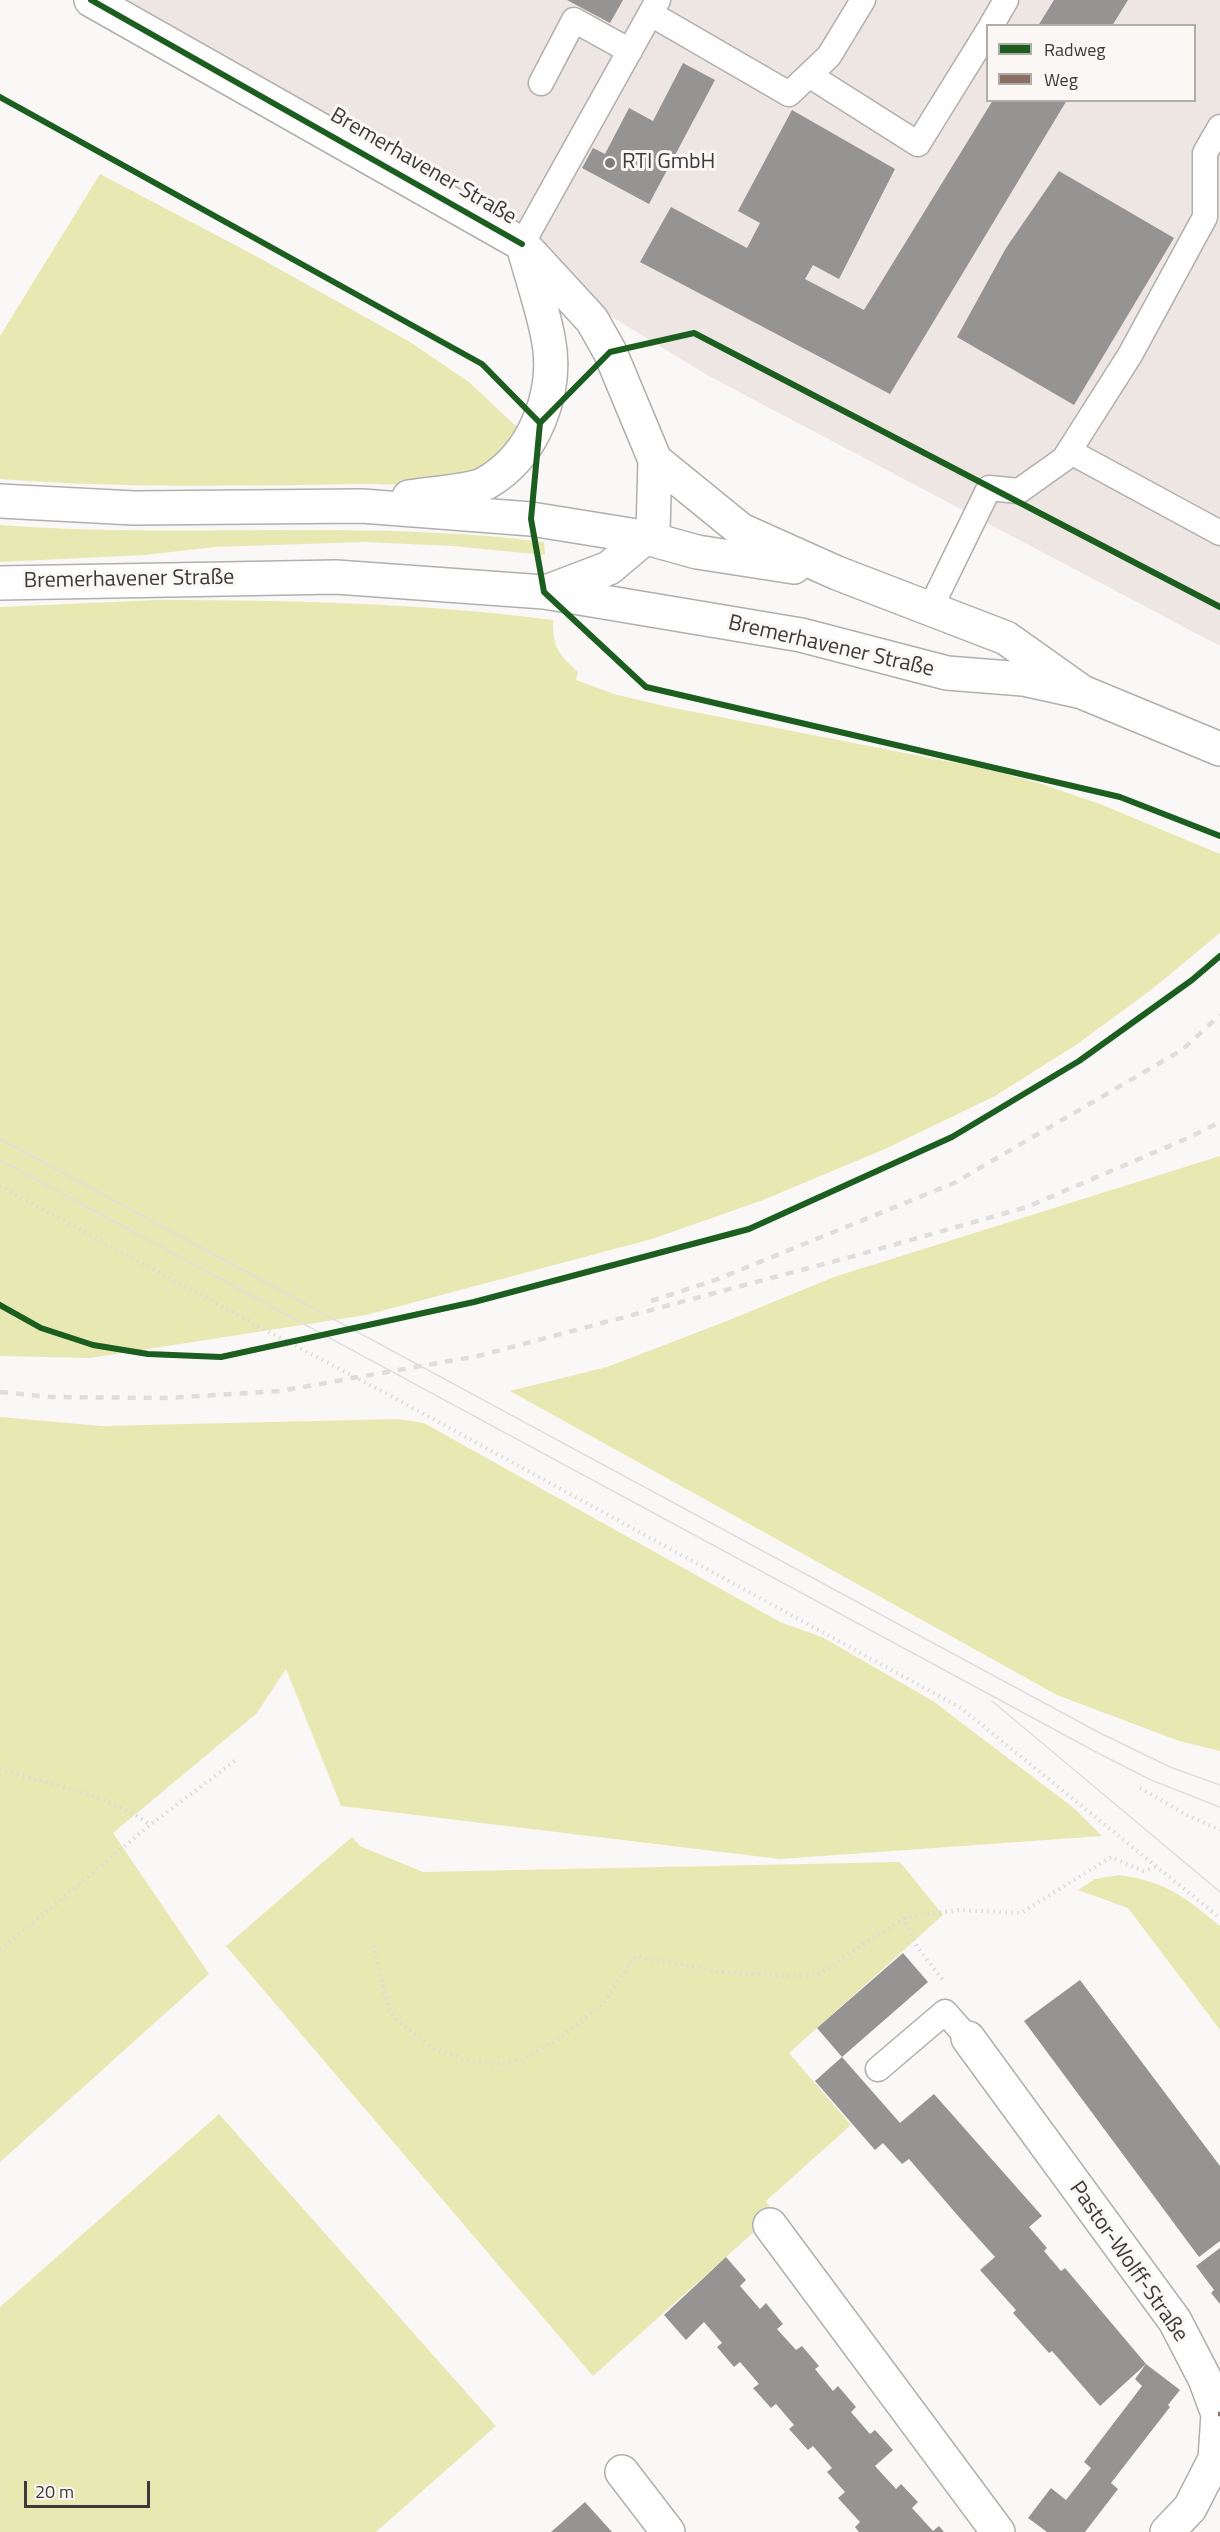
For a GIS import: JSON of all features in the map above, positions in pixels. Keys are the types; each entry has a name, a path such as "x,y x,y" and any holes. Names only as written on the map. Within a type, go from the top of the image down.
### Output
{"street":[{"name":"Bremerhavener Straße","path":"91,0 522,244 592,320 610,352 655,460 653,531 643,537 609,568 544,592"},
{"name":"Bremerhavener Straße","path":"362,506 484,484 516,458 540,423 550,375 548,338 522,244"},
{"name":"Bremerhavener Straße","path":"655,460 741,531 837,573 1006,638 1083,692"},
{"name":"Bremerhavener Straße","path":"0,501 134,508 362,506 531,519 643,537 697,552 837,573"},
{"name":"Bremerhavener Straße","path":"0,583 336,577 544,592 801,635 947,673 1023,679 1083,692 1220,749"},
{"path":"1129,711 1220,723"},
{"name":"Pastor-Wolff-Straße","path":"968,2038 1175,2321 1205,2379 1218,2414 1215,2459 1190,2508 1167,2532"},
{"path":"770,2225 998,2532"},
{"path":"622,2472 668,2532"}],"lane":[{"path":"522,244 654,7 789,94 829,56 863,0"},
{"path":"992,24 1006,0"},
{"path":"541,83 574,20 630,51"},
{"path":"809,75 918,144 986,33"},
{"path":"930,609 989,488 1019,491 1064,459 1130,355 1205,217 1205,153 1220,127"},
{"path":"1069,451 1220,532"},
{"path":"878,2069 945,2012 968,2038"}],"path":[{"path":"0,1186 391,1396 961,1708 1220,1918"},
{"path":"0,1950 150,1824 236,1760"},
{"path":"0,1769 113,1805 139,1816 150,1824"},
{"path":"1140,1788 1187,1815 1220,1830"},
{"path":"374,1945 388,2007 394,2018 432,2048 469,2061 499,2064 521,2060 559,2039 604,2003 635,1956 721,1972 791,1976 818,1974 904,1918 958,1910 1021,1913 1111,1857 1143,1871 1156,1867"},
{"path":"904,1918 916,1947 940,1976"}],"shaded area":[{"path":"94,0 1220,0 1220,646 707,375"}],"green space":[{"path":"100,174 254,255 410,342 469,382 521,431 481,470 465,478 442,483 178,486 0,479 0,336"},
{"path":"0,525 68,529 341,530 477,535 544,542 545,555 452,546 364,542 215,547 145,555 0,562"},
{"path":"157,600 405,606 553,620 554,638 558,650 578,672 576,680 614,694 664,706 982,768 1039,783 1100,804 1220,854 1220,933 1151,990 1076,1045 995,1096 885,1149 763,1200 652,1239 366,1315 90,1358 0,1356 0,607"},
{"path":"1220,1156 1220,1751 1179,1741 1057,1695 510,1391 607,1367 834,1277"},
{"path":"0,1417 102,1426 398,1419 424,1423 780,1622 822,1637 933,1701 1075,1809 1102,1836 780,1859 341,1806 286,1669 257,1713 113,1833 209,1974 0,2162"},
{"path":"352,1837 360,1846 423,1872 900,1862 943,1915 789,2053 851,2125 766,2201 774,2214 593,2376 226,1946"},
{"path":"1120,1875 1151,1882 1174,1892 1196,1906 1220,1926 1220,2030 1128,1908 1078,1890 1095,1879"},
{"path":"219,2114 496,2426 376,2532 0,2532 0,2307"}],"building":[{"path":"567,0 623,0 610,23"},
{"path":"1054,0 1128,0 1113,24 1039,24"},
{"path":"683,63 715,80 649,204 582,168 593,148 605,154 629,108 653,121"},
{"path":"992,102 1066,102 890,394 640,262 671,207 747,248 760,223 738,211 792,110 895,169 839,279 813,265 805,279 864,310"},
{"path":"1059,171 1174,238 1074,405 957,337 1006,248"},
{"path":"903,1953 928,1982 842,2057 817,2028"},
{"path":"1080,1980 1220,2166 1220,2241 1199,2257 1024,2021"},
{"path":"842,2057 900,2123 934,2094 1042,2216 1029,2227 1047,2248 1044,2251 1061,2271 1065,2268 1146,2364 1100,2406 1052,2351 1049,2353 1013,2313 1016,2310 980,2270 995,2257 909,2159 902,2164 883,2143 875,2150 815,2081"},
{"path":"1220,2248 1220,2304 1211,2293 1214,2290 1196,2266"},
{"path":"726,2257 746,2280 740,2286 760,2309 766,2303 783,2324 777,2329 796,2350 802,2346 819,2366 815,2369 833,2391 838,2386 856,2407 851,2412 870,2434 875,2430 893,2450 875,2466 896,2489 901,2484 918,2502 912,2508 933,2531 939,2526 944,2532 859,2532 855,2527 860,2522 838,2498 845,2492 827,2472 832,2468 813,2446 808,2450 789,2429 794,2425 776,2404 771,2408 753,2388 759,2384 740,2362 734,2367 717,2347 722,2343 704,2322 686,2340 664,2315"},
{"path":"1146,2364 1180,2390 1168,2405 1170,2407 1111,2483 1118,2489 1085,2532 1047,2532 1028,2518 1051,2488 1066,2500 1091,2468 1084,2462 1142,2386 1135,2379"},
{"path":"585,2502 612,2532 551,2532"}],"tram line":[{"path":"0,1139 1098,1732 1170,1767 1220,1785"},
{"path":"0,1160 1096,1752 1151,1780 1220,1807"},
{"path":"992,1701 1220,1892"}],"railway":[{"path":"651,1301 718,1279 954,1183 1182,1050 1220,1015"},
{"path":"0,1392 51,1397 167,1398 280,1391 478,1356 854,1256 1027,1207 1220,1122"}],"cycle path":[{"path":"91,0 522,244"},
{"path":"0,97 482,364 540,423"},
{"path":"1220,607 694,333 610,352 540,423 531,519 544,592 646,687 1120,797 1220,836"},
{"path":"0,1305 41,1328 93,1345 148,1354 221,1357 474,1302 749,1229 952,1137 1079,1061 1192,980 1220,956"}],"place":[{"name":"RTI GmbH","path":"610,163"}]}
